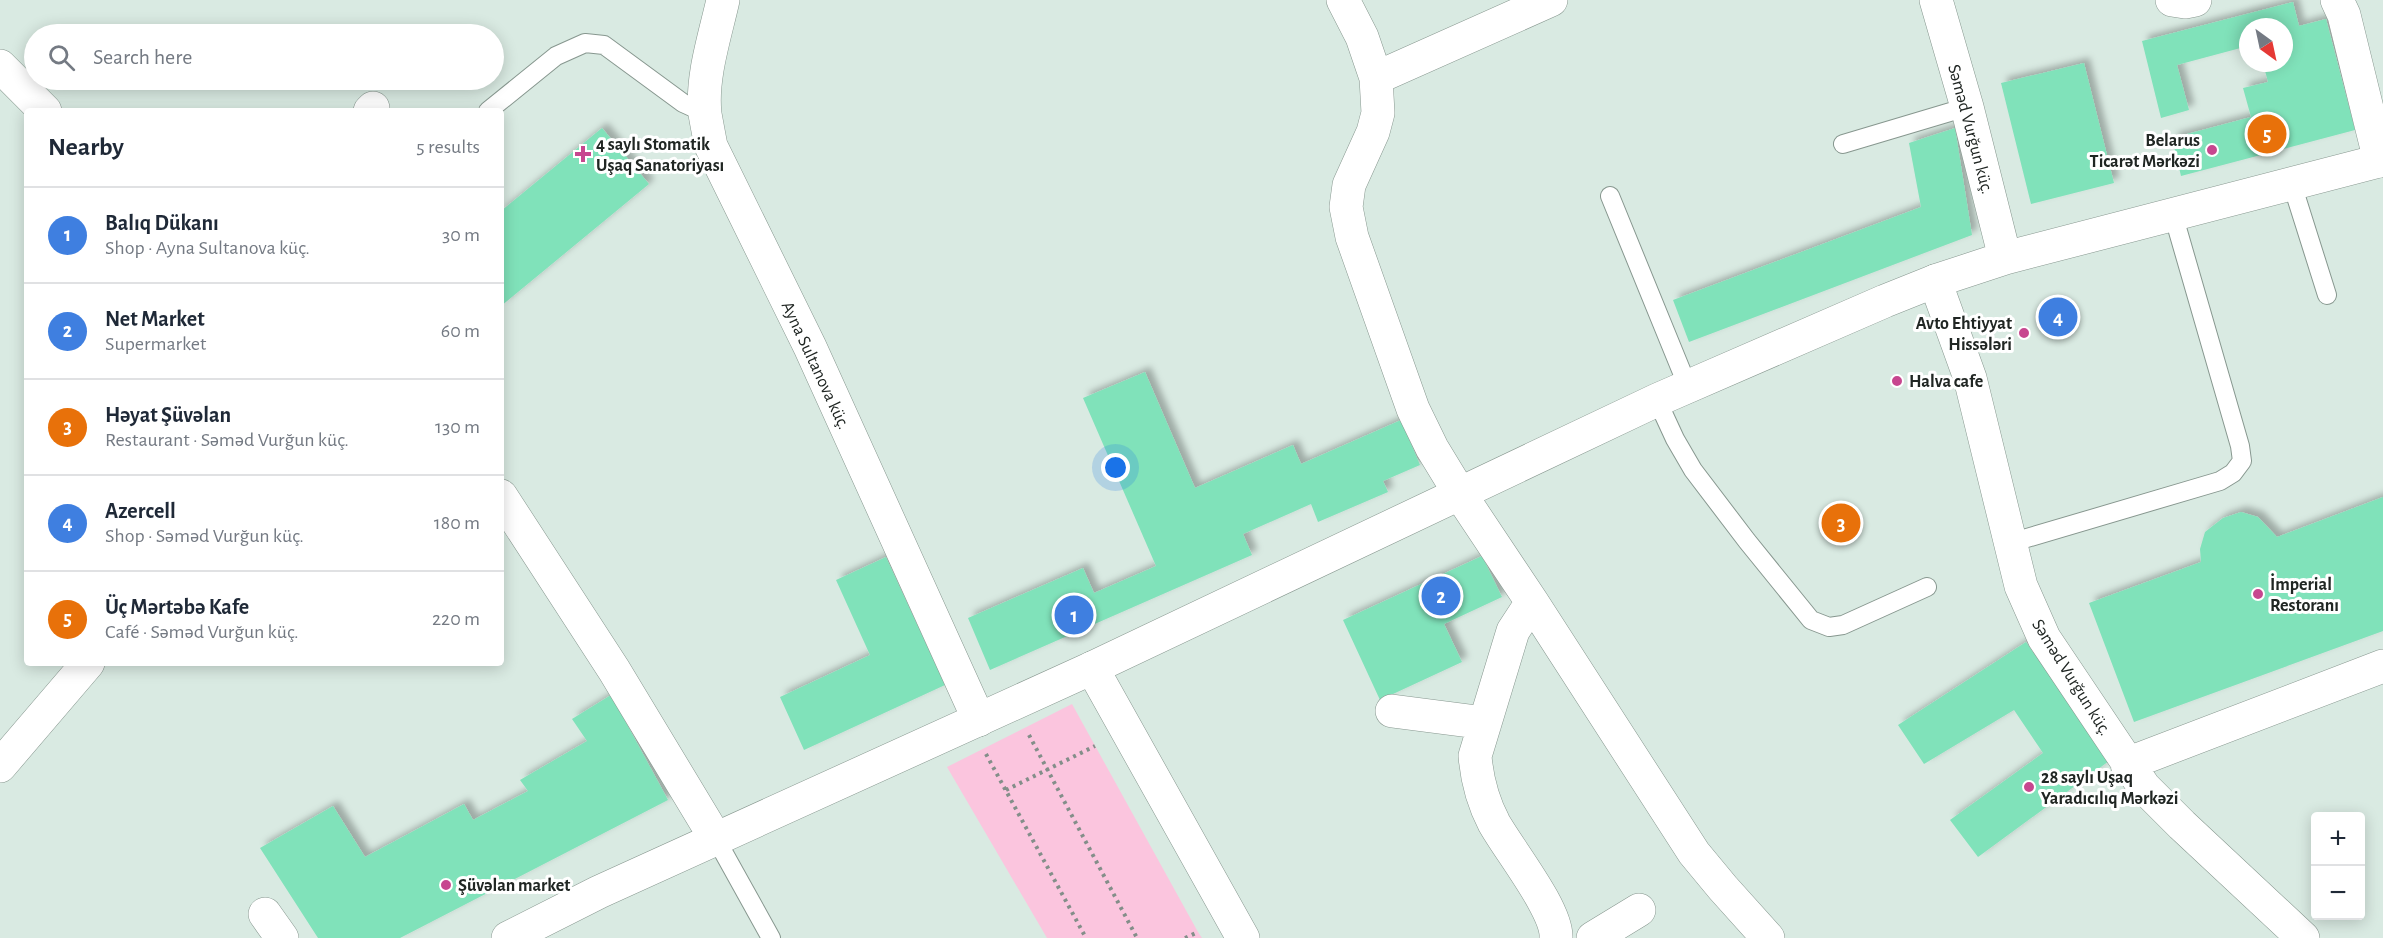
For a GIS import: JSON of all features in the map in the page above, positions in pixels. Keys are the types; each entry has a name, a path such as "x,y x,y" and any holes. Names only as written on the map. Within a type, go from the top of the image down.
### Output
{"street":[{"name":"Ayna Sultanova küç.","path":"723,0 710,54 705,113 711,146 810,347 981,735"},
{"path":"1343,0 1362,37 1376,78 1378,113 1373,132 1349,185 1346,207 1350,227 1413,409 1432,448 1460,494 1694,853 1768,938"},
{"path":"1376,78 1551,0"},
{"name":"Səməd Vurğun küç.","path":"1936,0 2005,258"},
{"path":"2172,0 2185,2 2195,0"},
{"path":"507,938 599,892 716,839 981,735 1092,668 1657,400 1935,281 2005,258 2382,160 2344,15 2337,0"},
{"path":"0,66 42,108"},
{"name":"Səməd Vurğun küç.","path":"1935,281 1970,378 2021,586 2044,638 2144,786 2161,805 2303,938"},
{"path":"504,501 614,670 716,839"},
{"path":"1532,602 1513,631 1475,756 1476,775 1484,803 1494,824 1553,918 1556,938"},
{"path":"0,766 85,666"},
{"path":"2127,764 2383,666"},
{"path":"1092,668 1243,938"},
{"path":"1392,711 1485,723"},
{"path":"1593,938 1639,910"}],"lane":[{"path":"492,108 556,56 585,43 604,45 683,103 705,113"},
{"path":"1844,144 1966,107"},
{"path":"2292,184 2328,295"},
{"path":"1610,196 1688,387"},
{"path":"2010,543 2220,481 2233,473 2242,461 2240,446 2173,214"},
{"path":"1657,400 1675,439 1693,470 1811,620 1829,627 1843,625 1927,587"},
{"path":"716,839 771,938"}],"path":[{"path":"1025,728 1137,938"},
{"path":"981,735 1006,790 1086,938"},
{"path":"1006,790 1095,746"},
{"path":"1185,938 1198,932"}],"shaded area":[{"path":"1072,704 1202,938 1047,938 947,767"}],"building":[{"path":"2293,2 2299,26 2326,19 2355,130 2181,176 2172,138 2251,117 2243,88 2268,82 2265,72 2293,72 2293,18 2239,18 2239,48 2177,65 2189,110 2161,118 2142,41"},
{"path":"2084,63 2114,183 2031,204 2001,83"},
{"path":"602,128 649,184 504,304 504,209"},
{"path":"1955,128 1972,235 1689,342 1673,300 1921,207 1909,143"},
{"path":"1145,372 1195,488 1293,445 1301,464 1401,420 1420,465 1383,481 1388,492 1318,522 1311,504 1243,534 1252,555 990,670 968,618 1083,568 1094,593 1156,566 1083,398"},
{"path":"2383,497 2383,631 2134,722 2089,603 2201,562 2200,549 2205,532 2223,518 2241,512 2258,517 2277,537"},
{"path":"1482,556 1502,597 1444,624 1462,662 1380,700 1343,620"},
{"path":"886,557 945,685 804,750 780,697 870,655 836,580"},
{"path":"2026,642 2109,761 1978,857 1950,820 2043,753 2014,710 1924,764 1898,725"},
{"path":"611,695 668,800 400,938 318,938 260,848 333,806 365,857 464,804 473,820 528,791 520,780 587,741 572,719"}],"place":[{"name":"Üç Mərtəbə Kafe","path":"2267,134"},
{"name":"Belarus Ticarət Mərkəzi","path":"2212,150"},
{"name":"4 saylı Stomatik Uşaq Sanatoriyası","path":"583,154"},
{"name":"Azercell","path":"2058,317"},
{"name":"Avto Ehtiyyat Hissələri","path":"2024,333"},
{"name":"Halva cafe","path":"1897,381"},
{"name":"Həyat Şüvəlan","path":"1841,523"},
{"name":"İmperial Restoranı","path":"2258,594"},
{"name":"Net Market","path":"1441,596"},
{"name":"Balıq Dükanı","path":"1074,615"},
{"name":"28 saylı Uşaq Yaradıcılıq Mərkəzi","path":"2029,787"},
{"name":"Şüvəlan market","path":"446,885"}]}
